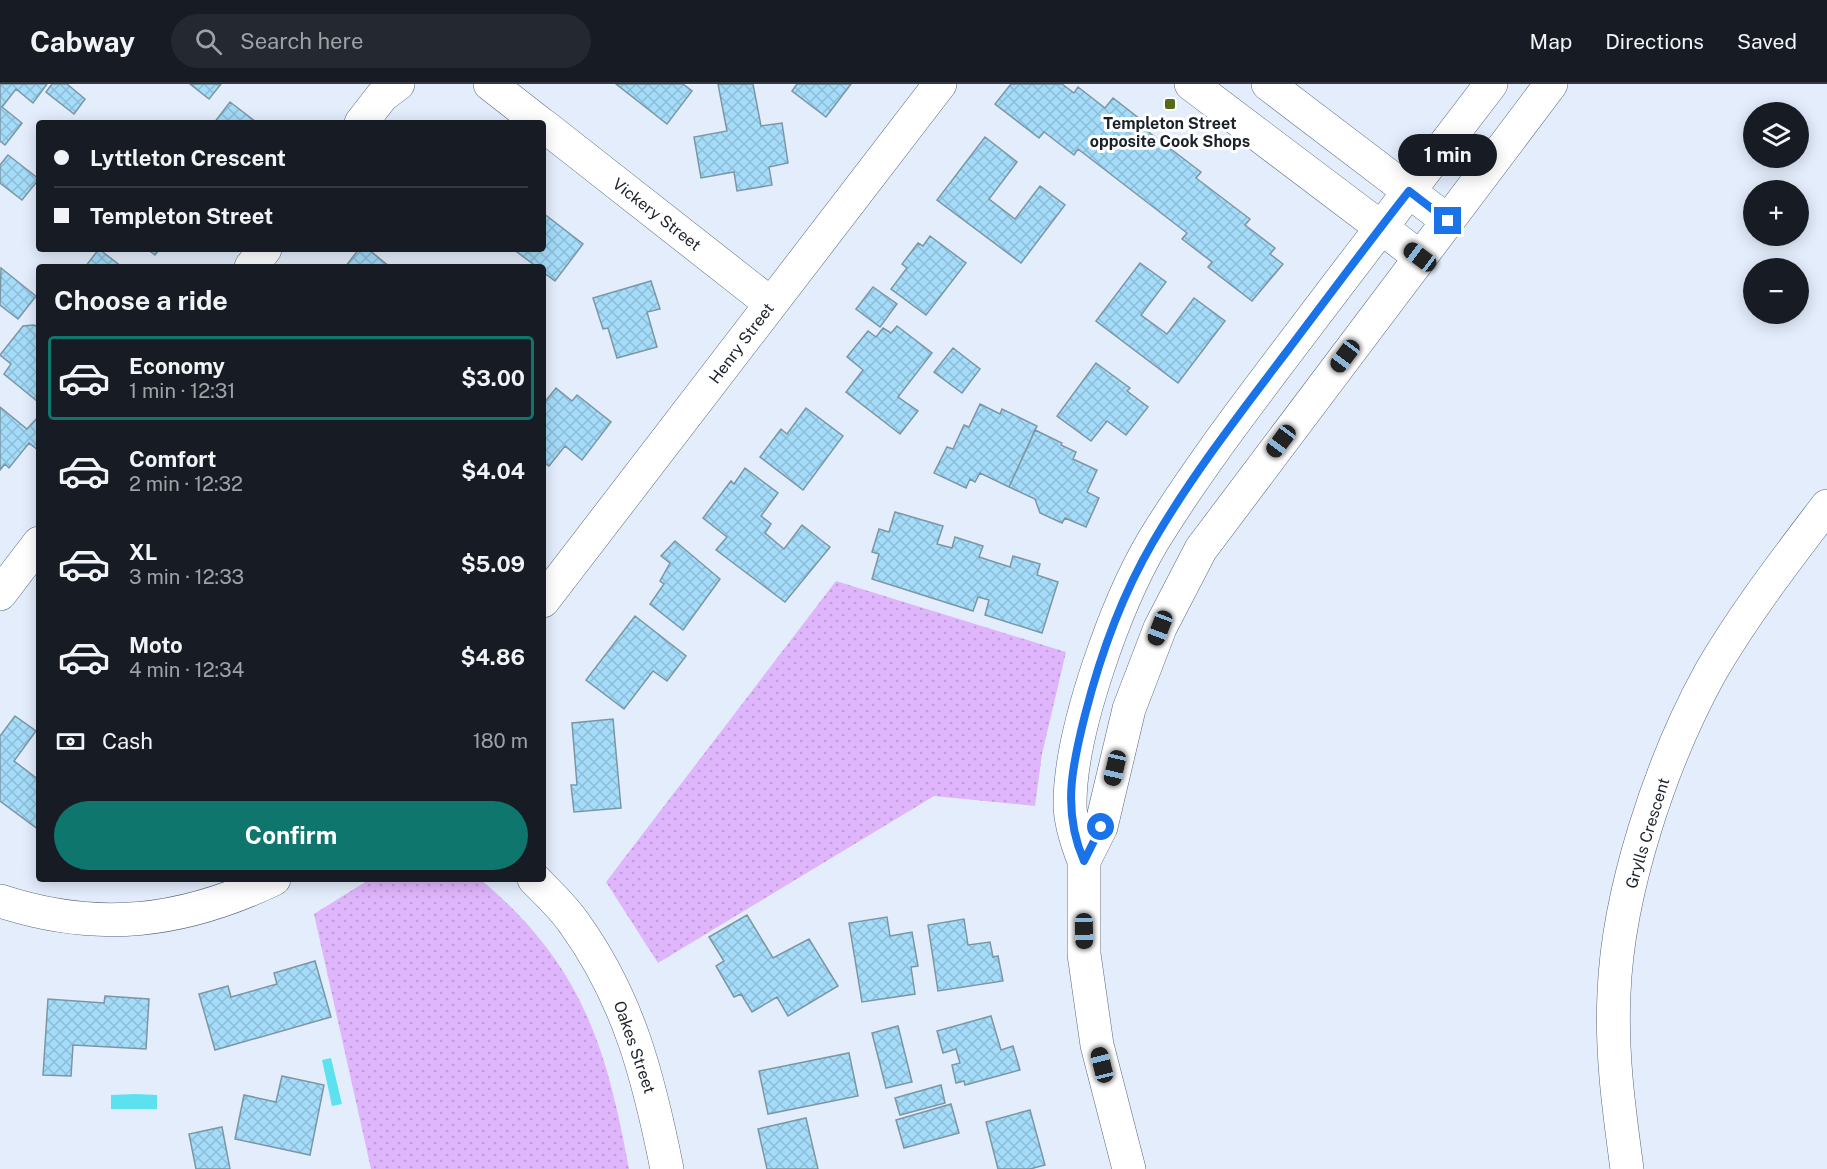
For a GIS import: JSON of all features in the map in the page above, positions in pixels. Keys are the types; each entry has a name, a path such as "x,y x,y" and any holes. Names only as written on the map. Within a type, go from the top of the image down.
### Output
{"street":[{"path":"363,120 382,96 398,84"},
{"name":"Vickery Street","path":"490,84 537,120"},
{"name":"Henry Street","path":"546,598 940,84"},
{"path":"1191,84 1420,257"},
{"path":"1268,84 1448,221"},
{"path":"1129,1169 1095,1033 1084,954 1084,861 1077,844 1069,806 1072,766 1095,675 1129,590 1153,543 1218,443 1491,84"},
{"path":"1084,861 1101,827 1129,709 1160,628 1201,549 1551,84"},
{"name":"Vickery Street","path":"546,127 771,304"},
{"path":"253,264 263,252"},
{"name":"Grylls Crescent","path":"1627,1169 1615,1082 1614,991 1627,899 1651,807 1688,717 1711,673 1764,588 1827,506"},
{"path":"0,594 36,547"},
{"path":"0,901 40,914 106,921 171,915 236,897 268,882"},
{"name":"Oakes Street","path":"537,882 574,922 615,989 631,1025 650,1090 667,1169"}],"shaded area":[{"path":"836,581 1066,652 1042,754 1035,806 934,796 658,963 606,882"},
{"path":"365,882 483,882 543,943 565,975 584,1009 610,1083 629,1169 371,1169 314,914"}],"water":[{"path":"331,1058 342,1104 332,1106 322,1060"},
{"path":"111,1095 157,1095 157,1109 111,1109"}],"building":[{"path":"0,84 47,84 33,103 16,89 2,107 22,123 5,145 0,141"},
{"path":"52,84 67,84 85,99 74,114 46,92"},
{"path":"190,84 221,84 209,99"},
{"path":"616,84 683,84 692,91 667,124"},
{"path":"718,84 753,84 761,126 782,123 788,163 769,167 772,185 737,191 734,172 701,178 694,137 727,131"},
{"path":"797,84 851,84 826,117 792,91"},
{"path":"1011,84 1062,84 1074,93 1078,87 1105,108 1113,98 1145,123 1142,127 1201,172 1196,178 1250,219 1245,225 1275,248 1270,254 1283,264 1252,301 1208,267 1212,262 1182,239 1187,233 1078,149 1074,155 1044,132 1039,138 995,104"},
{"path":"230,102 253,120 216,120"},
{"path":"985,137 1017,162 989,199 1015,219 1040,186 1065,205 1021,263 937,200"},
{"path":"8,155 36,177 36,183 22,200 0,183 0,165"},
{"path":"546,215 583,244 555,281 546,274 546,264 533,264 517,252 546,252"},
{"path":"930,236 966,263 926,315 891,289 907,268 902,264 918,243 923,246"},
{"path":"97,252 103,252 118,264 87,264"},
{"path":"357,252 372,252 386,264 347,264"},
{"path":"1140,263 1166,282 1141,315 1167,334 1194,298 1225,321 1178,383 1096,321"},
{"path":"1,268 36,296 18,319 0,305"},
{"path":"651,281 660,309 647,312 657,347 617,358 608,328 603,329 593,298"},
{"path":"873,287 897,304 880,327 856,309"},
{"path":"23,326 36,326 36,400 4,374 11,364 0,355"},
{"path":"897,326 932,353 898,397 918,411 900,434 846,392 863,370 847,357 868,331 876,337 883,328 891,333"},
{"path":"953,348 980,369 962,393 934,372"},
{"path":"1096,363 1130,388 1127,391 1148,407 1126,435 1107,421 1091,441 1057,416"},
{"path":"556,388 572,401 577,395 611,422 582,460 565,446 549,466 546,464 546,400"},
{"path":"980,404 1000,414 1002,409 1037,426 1009,487 980,473 975,482 970,479 966,488 934,473 947,447 953,449 964,425 969,427"},
{"path":"0,407 27,429 36,419 36,449 29,443 9,468 5,464 0,470"},
{"path":"806,408 843,436 803,490 760,457 781,429 787,434"},
{"path":"1035,430 1076,452 1073,459 1097,470 1087,492 1099,498 1086,527 1065,518 1062,523 1040,513 1035,499 1009,487"},
{"path":"745,468 778,493 761,516 771,524 765,533 784,549 802,525 830,547 785,602 716,550 727,537 703,518 731,481 734,484"},
{"path":"895,512 943,526 937,544 952,548 955,537 983,546 979,557 1010,567 1013,556 1040,564 1037,575 1058,582 1042,633 985,615 989,600 978,597 973,611 872,579 879,554 872,552 879,529 889,532"},
{"path":"675,541 720,579 683,630 650,604 664,584 660,581 670,563 661,556"},
{"path":"635,616 686,656 667,681 653,671 624,709 586,680"},
{"path":"15,716 36,731 14,761 36,778 36,828 0,801 0,736"},
{"path":"613,719 621,808 574,812 571,785 577,785 572,723"},
{"path":"747,915 773,958 809,939 838,986 788,1016 777,997 752,1012 741,994 734,997 716,966 724,961 709,937"},
{"path":"887,917 890,936 912,932 918,966 911,967 915,994 862,1002 849,923"},
{"path":"964,919 968,945 990,942 993,957 998,956 1003,981 938,991 928,925"},
{"path":"315,961 331,1017 215,1050 199,994 228,986 231,997 277,984 274,973"},
{"path":"105,996 149,999 146,1049 73,1045 71,1076 43,1075 48,999 104,1003"},
{"path":"991,1016 1001,1050 1013,1046 1020,1070 965,1085 964,1081 956,1083 952,1065 960,1063 956,1049 943,1053 937,1031"},
{"path":"898,1026 912,1082 886,1088 872,1033"},
{"path":"849,1053 858,1096 768,1114 759,1071"},
{"path":"282,1076 324,1085 310,1155 235,1139 244,1095 276,1102"},
{"path":"941,1085 945,1103 900,1115 895,1098"},
{"path":"951,1104 959,1133 904,1148 896,1120"},
{"path":"1030,1110 1045,1165 1030,1169 998,1169 986,1122"},
{"path":"806,1118 818,1169 767,1169 758,1129"},
{"path":"222,1127 230,1169 196,1169 189,1134"}],"place":[{"name":"Templeton Street opposite Cook Shops","path":"1170,104"}],"route":[{"path":"1101,827 1084,861 1077,844 1069,806 1072,766 1095,675 1129,590 1153,543 1218,443 1409,191 1448,221"}]}
